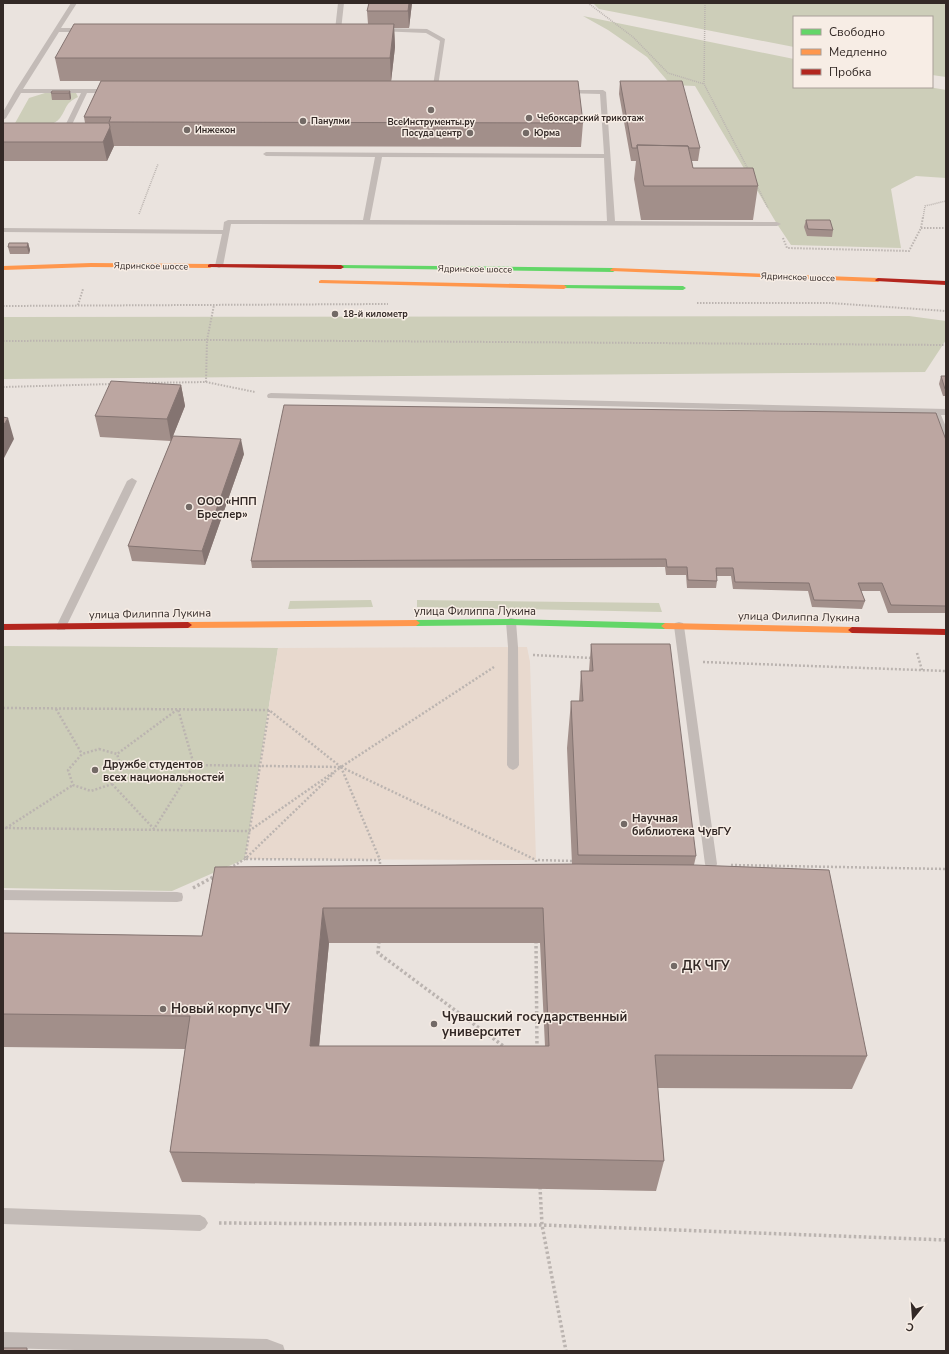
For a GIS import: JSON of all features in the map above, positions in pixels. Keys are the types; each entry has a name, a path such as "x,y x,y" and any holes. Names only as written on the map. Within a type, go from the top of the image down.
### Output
{"main road":[{"name":"Ядринское шоссе","path":"3,268 91,265 218,270 581,270 946,283"},
{"name":"Ядринское шоссе","path":"310,282 691,288"},
{"name":"улица Филиппа Лукина","path":"3,627 510,622 946,632"}],"lane":[{"path":"3,118 18,91 74,3"},
{"path":"338,30 341,3"},
{"path":"56,30 95,30"},
{"path":"330,30 346,30"},
{"path":"375,30 427,31 443,40 435,92"},
{"path":"18,91 117,91"},
{"path":"50,134 58,134 66,131 85,91"},
{"path":"427,92 443,92"},
{"path":"557,92 603,92 611,223"},
{"path":"266,154 607,156"},
{"path":"366,223 379,155"},
{"path":"218,270 228,222 777,224"},
{"path":"3,230 226,232"},
{"path":"271,396 946,412"},
{"path":"935,412 946,438"},
{"path":"61,627 132,481"},
{"path":"510,622 513,647 513,765"},
{"path":"679,626 711,864"},
{"path":"3,896 177,897"},
{"path":"3,1216 200,1222"},
{"path":"3,1340 267,1347 276,1351"}],"path":[{"path":"588,3 633,37 668,73 704,84"},
{"path":"705,3 704,84 751,175"},
{"path":"755,182 777,224 787,248 909,252 921,228 925,206 946,201"},
{"path":"921,228 946,228"},
{"path":"78,305 83,289"},
{"path":"206,382 207,340 214,305"},
{"path":"3,341 207,340 946,345"},
{"path":"136,383 206,382 271,396"},
{"path":"3,386 112,384"},
{"path":"3,708 269,710 341,767 536,860 576,861"},
{"path":"56,709 82,754"},
{"path":"117,754 178,709"},
{"path":"154,829 194,766 178,709"},
{"path":"245,859 269,710"},
{"path":"73,785 68,770 82,754 99,749 117,754"},
{"path":"73,785 91,791 112,784 122,769 117,754"},
{"path":"4,828 249,831 341,767"},
{"path":"225,870 245,859 341,767"},
{"path":"341,767 380,860 380,874"},
{"path":"112,784 154,829"},
{"path":"4,828 73,785"},
{"path":"245,859 380,860"},
{"path":"536,860 536,868"},
{"path":"711,864 946,869"},
{"path":"177,897 218,874"},
{"path":"536,938 537,1055"},
{"path":"379,939 378,953 511,1052"},
{"path":"540,1179 542,1225 566,1351"},
{"path":"200,1222 542,1225 946,1240"}],"green space":[{"path":"593,3 946,3 946,77 933,75 933,16 793,16 793,47 599,9"},
{"path":"583,16 793,59 793,88 933,88 946,90 946,178 916,176 891,189 901,248 791,245 695,86 671,85 647,57 608,30"},
{"path":"45,93 76,93 78,97 68,104 60,118 50,125 32,127 14,125 29,98"},
{"path":"909,316 946,321 946,340 925,372 3,379 3,317"},
{"path":"371,600 373,607 288,609 290,601"},
{"path":"417,600 659,603 662,612 417,607"},
{"path":"3,646 278,648 245,859 172,891 3,888"}],"shaded area":[{"path":"527,647 530,662 536,860 245,859 278,648"}],"building":[{"path":"369,3 409,3 408,11 367,11"},
{"path":"74,24 394,24 390,58 55,58"},
{"path":"101,81 578,81 583,123 109,122 111,117 84,117"},
{"path":"620,81 682,81 700,148 689,148 688,146 637,145 637,148 632,148"},
{"path":"52,91 70,91 69,93 51,93"},
{"path":"3,123 109,123 110,127 103,142 3,142"},
{"path":"637,145 688,146 693,168 753,168 758,186 644,186"},
{"path":"806,220 830,220 833,230 808,229"},
{"path":"9,243 28,243 27,247 8,247"},
{"path":"941,376 946,376 946,389 945,389"},
{"path":"111,381 181,385 167,419 95,416"},
{"path":"284,405 936,413 946,440 946,606 891,605 882,583 858,583 865,601 814,600 809,583 735,582 733,568 716,568 717,581 688,580 687,567 667,567 666,559 251,561"},
{"path":"3,417 8,418 3,426"},
{"name":"ООО «НПП Бреслер»","path":"173,436 241,439 202,551 128,546"},
{"name":"Научная библиотека ЧувГУ","path":"591,644 670,644 696,856 578,855 571,701 583,701 581,671 593,671"},
{"name":"Новый корпус ЧГУ","path":"577,864 694,865 829,870 867,1056 655,1055 664,1161 170,1152 190,1016 3,1014 3,933 202,936 215,867","holes":["323,908 543,908 549,1046 310,1046"]},
{"path":"3,1348 27,1348 27,1351 3,1351"}],"traffic: fast":[{"path":"341,267 613,270"},
{"path":"564,287 683,288"},
{"path":"416,623 511,622 665,626"}],"traffic: slow":[{"path":"3,268 91,265 210,266"},
{"path":"613,270 878,280"},
{"path":"321,282 564,287"},
{"path":"188,625 416,623"},
{"path":"665,626 852,630"}],"traffic: jam":[{"path":"210,266 341,267"},
{"path":"878,280 946,283"},
{"path":"3,627 188,625"},
{"path":"852,630 946,632"}],"place":[{"name":"ВсеИнструменты.ру","path":"431,110"},
{"name":"Чебоксарский трикотаж","path":"529,118"},
{"name":"Панулми","path":"303,121"},
{"name":"Инжекон","path":"187,130"},
{"name":"Посуда центр","path":"470,133"},
{"name":"Юрма","path":"526,133"},
{"name":"18-й километр","path":"335,314"},
{"name":"ООО «НПП Бреслер»","path":"189,507"},
{"name":"Дружбе студентов всех национальностей","path":"95,770"},
{"name":"Научная библиотека ЧувГУ","path":"624,824"},
{"name":"ДК ЧГУ","path":"674,966"},
{"name":"Новый корпус ЧГУ","path":"163,1009"},
{"name":"Чувашский государственный университет","path":"434,1024"}]}
